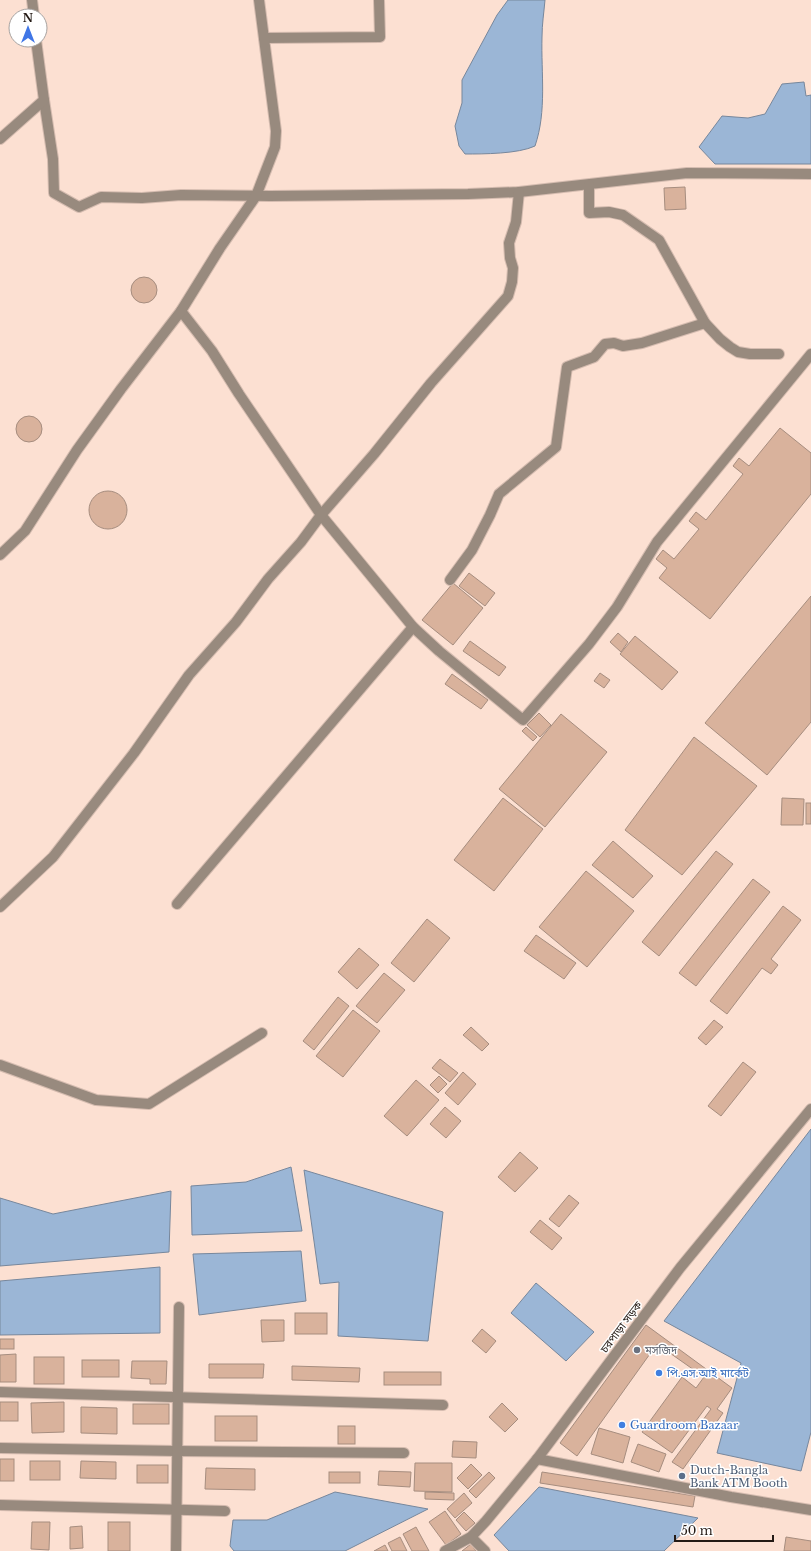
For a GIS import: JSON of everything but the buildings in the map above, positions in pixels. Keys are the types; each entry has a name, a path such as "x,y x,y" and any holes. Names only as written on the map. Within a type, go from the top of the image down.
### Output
{"street":[{"path":"0,555 25,531 77,450 121,389 181,311 220,248 256,196 275,148 276,131 258,0"},
{"path":"264,38 380,37 379,0"},
{"path":"37,48 53,159 54,194 79,207 100,197 142,198 181,195 256,196 468,194 519,192 687,173 811,174"},
{"path":"0,139 44,100"},
{"path":"589,185 589,213 609,212 623,215 659,240 705,323 720,339 738,352 750,354 779,354"},
{"path":"0,906 53,857 134,753 189,675 236,622 268,579 301,542 321,515 374,454 431,383 508,296 512,282 509,243 516,222 519,192"},
{"path":"181,311 212,351 239,394 321,515 413,627 439,651 523,720 589,644 617,607 657,542 811,354"},
{"path":"450,580 472,550 499,494 556,447 567,367 594,357 605,344 614,343 623,346 642,343 705,323"},
{"path":"177,904 413,627"},
{"path":"0,1065 96,1100 149,1104 262,1033"},
{"name":"চরপাড়া সড়ক","path":"445,1551 470,1537 486,1522 537,1459 680,1268 811,1109"},
{"path":"176,1551 179,1307"},
{"path":"0,1392 443,1405"},
{"path":"0,1448 177,1451 404,1452"},
{"path":"537,1459 731,1497 811,1510"},
{"path":"0,1505 225,1511"},
{"path":"470,1537 485,1551"}],"water":[{"path":"508,0 545,0 542,32 543,92 539,133 535,146 528,149 500,153 465,154 459,146 455,126 462,103 462,80 497,15"},
{"path":"804,82 806,96 811,95 811,164 715,164 699,147 722,116 748,118 765,114 782,84"},
{"path":"811,1129 811,1432 801,1471 717,1453 741,1363 664,1321"},
{"path":"291,1167 302,1231 192,1235 191,1186 246,1182"},
{"path":"304,1170 443,1212 428,1341 338,1336 339,1282 320,1284"},
{"path":"171,1191 169,1252 0,1266 0,1198 53,1214"},
{"path":"301,1251 306,1301 199,1315 193,1254"},
{"path":"160,1267 160,1333 0,1335 0,1281"},
{"path":"536,1283 594,1332 566,1361 511,1313"},
{"path":"539,1487 698,1518 664,1551 509,1551 494,1535"},
{"path":"335,1492 428,1509 345,1551 234,1551 230,1546 233,1520 267,1520"}],"place":[{"name":"মসজিদ","path":"637,1350"},
{"name":"পি.এস.আই মার্কেট","path":"659,1373"},
{"name":"Guardroom Bazaar","path":"622,1425"},
{"name":"Dutch-Bangla Bank ATM Booth","path":"682,1476"}]}
